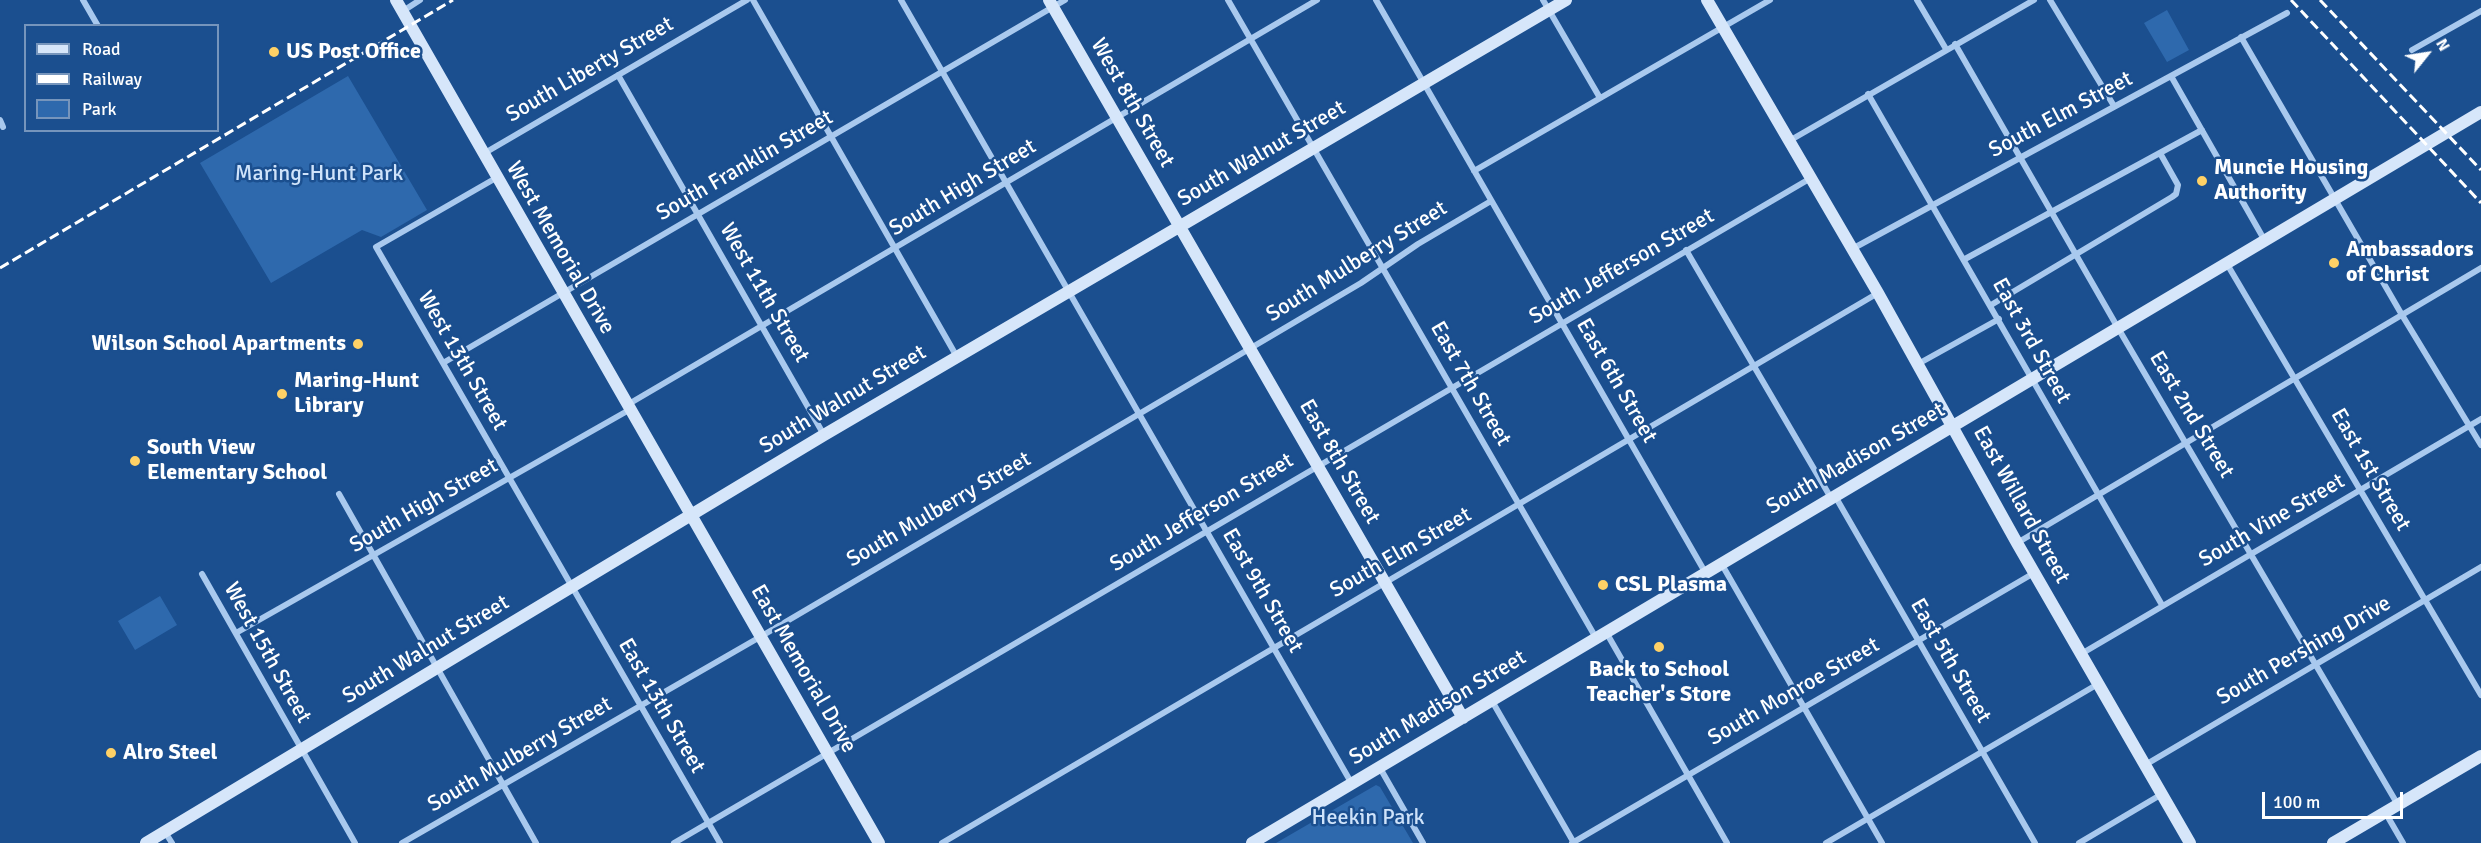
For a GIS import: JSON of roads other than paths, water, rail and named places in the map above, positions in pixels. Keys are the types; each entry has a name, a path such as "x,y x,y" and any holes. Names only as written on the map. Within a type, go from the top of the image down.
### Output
{"main road":[{"name":"West Memorial Drive","path":"396,0 691,515"},
{"name":"South Walnut Street","path":"146,843 824,435 1424,84 1546,5 1566,0"},
{"name":"East Willard Street","path":"1707,0 1878,292 2017,543 2190,843"},
{"name":"West 8th Street","path":"1051,4 1179,227"},
{"name":"South Madison Street","path":"1252,843 2481,112"},
{"name":"East 8th Street","path":"1179,227 1462,718"},
{"name":"East Memorial Drive","path":"691,515 879,843"},
{"path":"2333,843 2481,756"}],"street":[{"path":"83,0 97,24"},
{"path":"402,12 420,0"},
{"name":"South Liberty Street","path":"483,154 747,0"},
{"path":"753,0 957,357"},
{"name":"East 9th Street","path":"901,0 1352,784"},
{"name":"South Franklin Street","path":"443,363 942,72 1051,4 1065,0"},
{"name":"East 7th Street","path":"1228,0 1518,505 1688,775 1727,843"},
{"name":"South High Street","path":"236,633 510,478 762,326 1317,0"},
{"name":"East 6th Street","path":"1376,0 1705,572"},
{"path":"1474,171 1770,0"},
{"path":"1917,0 1946,49"},
{"path":"1790,141 2034,0"},
{"path":"2050,0 2114,106"},
{"path":"1546,5 1600,98"},
{"path":"2412,50 2481,11"},
{"name":"South Elm Street","path":"1852,249 2287,13"},
{"path":"2241,37 2402,315 2481,445"},
{"name":"East 2nd Street","path":"1955,44 2397,805"},
{"name":"West 11th Street","path":"618,75 824,435"},
{"path":"2171,76 2265,241"},
{"name":"East 3rd Street","path":"1868,94 2162,605"},
{"path":"1965,259 2202,130"},
{"path":"1991,306 2176,194 2178,185 2160,153"},
{"name":"West 13th Street","path":"496,178 376,247 572,587"},
{"name":"South Jefferson Street","path":"674,843 1811,178"},
{"name":"South Mulberry Street","path":"402,843 760,637 1139,414 1491,201"},
{"name":"East 5th Street","path":"1686,250 2035,843"},
{"name":"East 1st Street","path":"2227,264 2481,696"},
{"path":"2017,543 2481,268"},
{"name":"South Elm Street","path":"942,843 1878,292"},
{"path":"1918,364 1999,319"},
{"name":"South Vine Street","path":"2081,654 2481,419"},
{"path":"339,494 536,843"},
{"path":"1720,563 1882,843"},
{"name":"South Pershing Drive","path":"2145,765 2481,567"},
{"name":"South Monroe Street","path":"1573,843 2034,572"},
{"name":"West 15th Street","path":"202,574 355,843"},
{"name":"East 13th Street","path":"572,587 720,843"},
{"path":"1826,843 2098,684"},
{"path":"1492,701 1573,843"},
{"path":"1379,767 1424,843"},
{"path":"2079,843 2162,794"},
{"path":"2385,812 2403,843"},
{"path":"165,831 172,843"}],"railway":[{"path":"0,268 453,0"},
{"path":"2291,0 2481,203"},
{"path":"2320,0 2481,170"}],"place":[{"name":"US Post Office","path":"274,52"},
{"name":"Muncie Housing Authority","path":"2202,181"},
{"name":"Ambassadors of Christ","path":"2334,263"},
{"name":"Wilson School Apartments","path":"358,344"},
{"name":"Maring-Hunt Library","path":"282,394"},
{"name":"South View Elementary School","path":"135,461"},
{"name":"CSL Plasma","path":"1603,585"},
{"name":"Back to School Teacher's Store","path":"1659,647"},
{"name":"Alro Steel","path":"111,753"}],"park label":[{"name":"Maring-Hunt Park","path":"319,174"},
{"name":"Heekin Park","path":"1368,818"}]}
